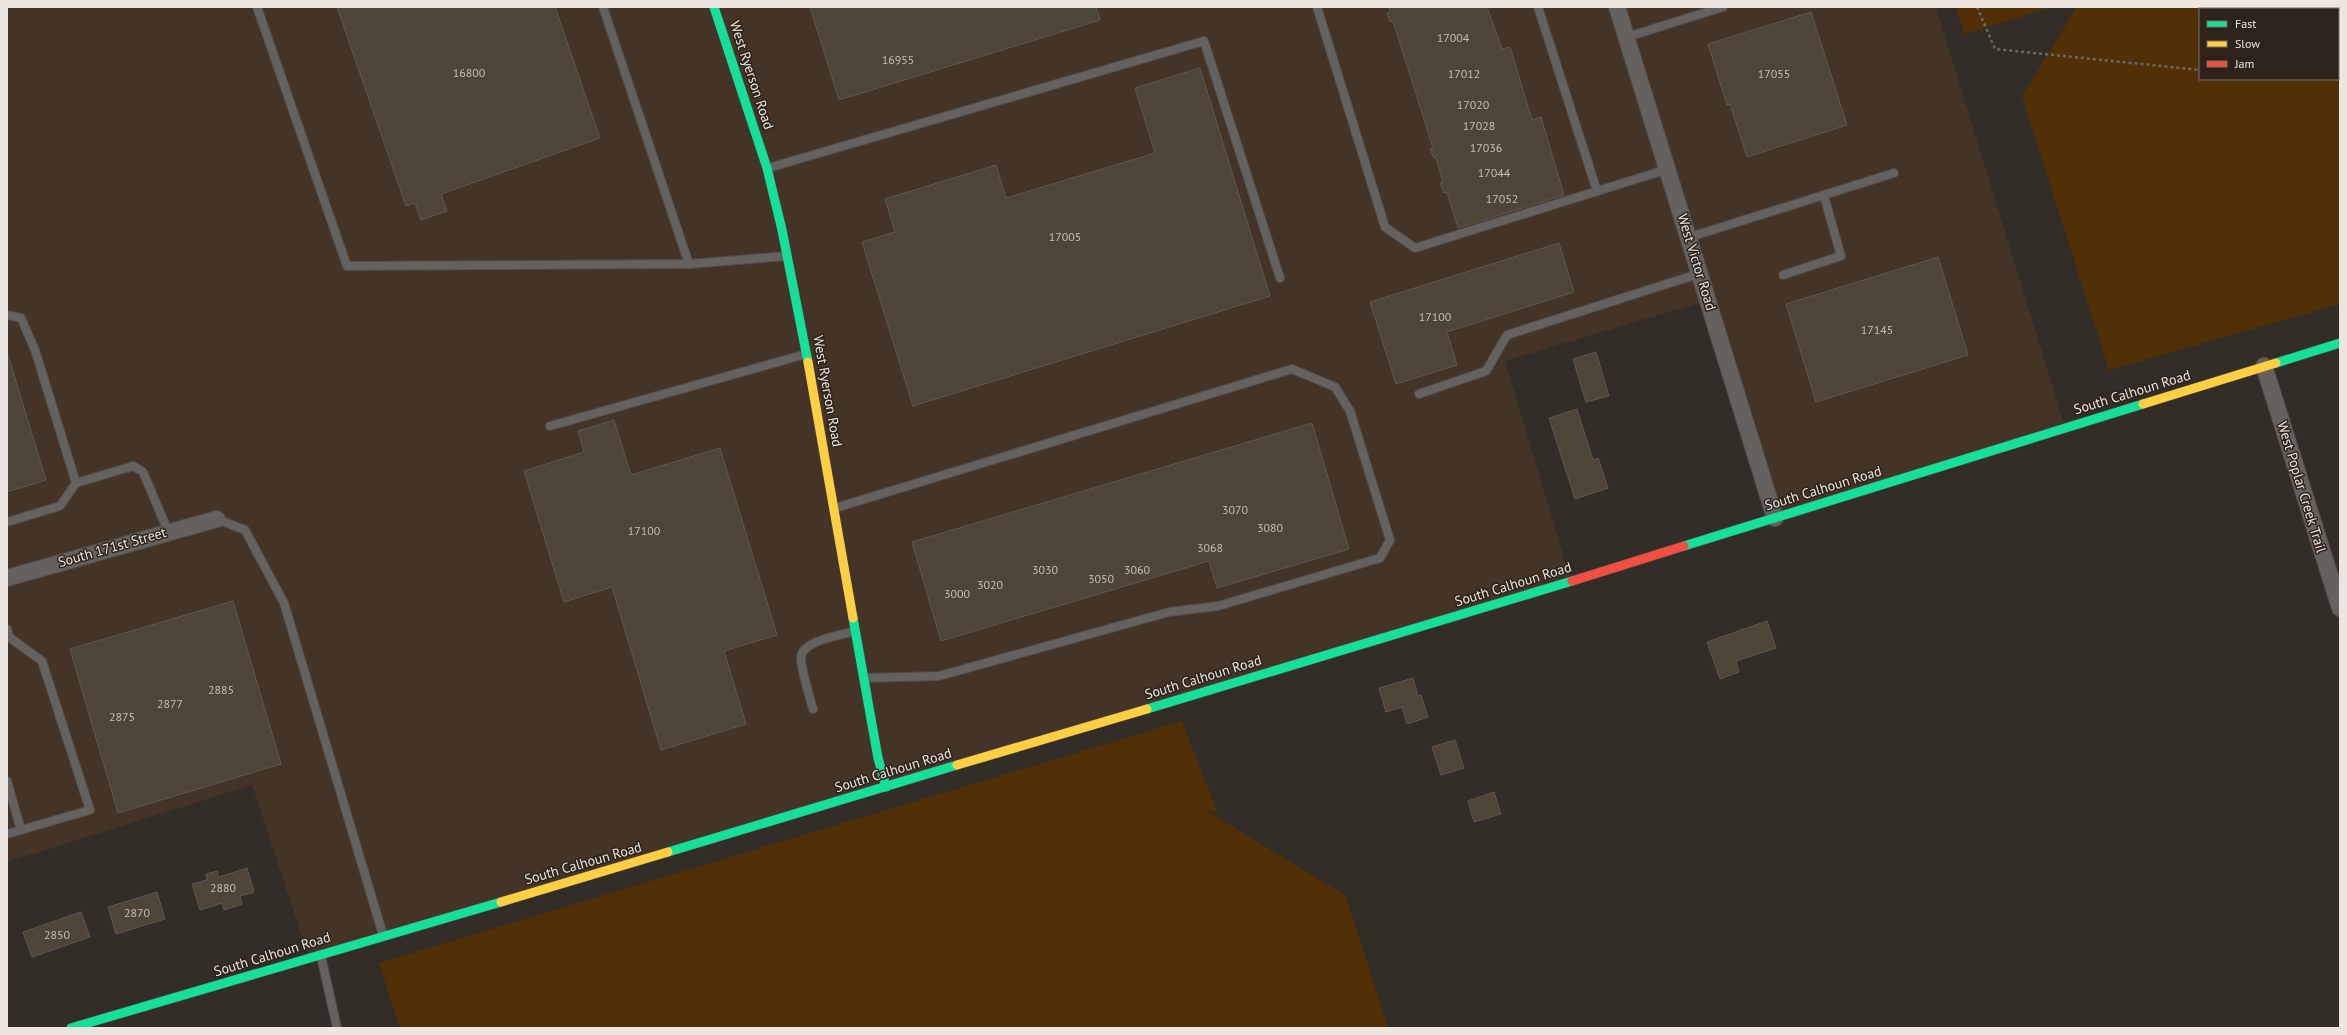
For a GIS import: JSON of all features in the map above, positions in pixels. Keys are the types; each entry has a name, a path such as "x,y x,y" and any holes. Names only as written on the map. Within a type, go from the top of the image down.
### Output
{"street":[{"name":"West Ryerson Road","path":"714,7 767,168 788,256 807,354 878,758 886,787"},
{"name":"West Victor Road","path":"1618,7 1690,237 1775,518"},
{"name":"South Calhoun Road","path":"71,1028 886,787 1529,594 2340,343"},
{"name":"West Poplar Creek Trail","path":"2264,366 2340,608"},
{"name":"South 171st Street","path":"7,578 168,531 217,519"}],"lane":[{"path":"257,7 347,266 689,264 788,256"},
{"path":"603,7 689,264"},
{"path":"1318,7 1385,227 1415,248 1668,169"},
{"path":"1538,7 1597,191"},
{"path":"1627,37 1723,7"},
{"path":"767,168 1204,41 1280,278"},
{"path":"1690,237 1894,173"},
{"path":"1783,275 1841,256 1824,196"},
{"path":"1419,394 1486,371 1507,334 1701,273"},
{"path":"7,315 21,318 35,350 76,483"},
{"path":"550,426 807,354"},
{"path":"834,508 1292,369 1335,387 1350,411 1390,540 1380,558 1218,606 1169,612 939,676 864,678"},
{"path":"7,522 60,506 76,483 133,466 144,472 168,531"},
{"path":"217,519 245,530 284,603 383,936"},
{"path":"813,709 801,657 806,647 818,641 856,631"},
{"path":"7,834 90,810 42,661 8,634"},
{"path":"7,781 21,830"},
{"path":"320,954 336,1028"}],"path":[{"path":"1977,7 1995,49 2199,70"}],"shaded area":[{"path":"7,7 1936,7 2065,427 1775,518 1709,300 1505,361 1571,581 309,958 252,785 7,862"},
{"path":"1955,7 2052,7 1965,34"},
{"path":"2077,7 2340,7 2340,304 2109,370 2022,96"},
{"path":"1182,721 1218,814 1204,809 1346,896 1388,1028 400,1028 379,963"}],"building":[{"path":"337,7 555,7 600,138 441,194 447,211 421,220 415,203 406,206"},
{"path":"810,7 1096,7 1100,20 839,100"},
{"path":"1389,7 1487,7 1502,49 1510,47 1532,120 1541,117 1564,195 1458,228 1447,192 1444,193 1440,183 1443,182 1436,158 1434,158 1430,149 1433,148 1393,21 1390,22 1387,13 1390,12"},
{"path":"1811,12 1847,125 1747,157 1730,104 1727,105 1708,44"},
{"path":"1200,68 1270,296 913,406 862,242 895,232 885,199 996,165 1006,198 1155,153 1135,88"},
{"path":"1559,243 1574,292 1447,332 1457,365 1396,384 1370,302"},
{"path":"1938,257 1968,355 1816,402 1786,304"},
{"path":"7,352 46,480 7,492"},
{"path":"1596,352 1609,396 1586,402 1573,359"},
{"path":"1577,409 1593,460 1598,458 1608,488 1575,499 1549,418"},
{"path":"614,420 631,475 720,448 777,635 724,651 746,724 661,750 612,587 564,602 524,471 584,452 578,431"},
{"path":"1312,423 1349,549 1217,588 1209,561 941,641 912,542"},
{"path":"233,601 281,764 118,813 70,649"},
{"path":"1767,621 1776,648 1736,661 1739,672 1720,679 1707,642"},
{"path":"1413,678 1418,696 1421,695 1428,717 1407,724 1402,707 1386,712 1379,688"},
{"path":"1455,740 1464,768 1441,775 1432,747"},
{"path":"1494,792 1501,814 1474,822 1468,801"},
{"path":"247,868 254,892 240,896 242,904 224,910 222,903 200,910 192,884 207,880 206,874 217,871 219,877"},
{"path":"157,892 165,919 116,934 108,907"},
{"path":"81,912 90,937 32,957 23,932"}],"traffic: fast":[{"path":"714,7 767,168 782,230 808,362"},
{"path":"2276,363 2340,343"},
{"path":"1684,546 2143,404"},
{"path":"1147,709 1572,581"},
{"path":"853,618 878,758 886,787"},
{"path":"668,852 957,765"},
{"path":"71,1028 501,902"}],"traffic: slow":[{"path":"808,362 853,618"},
{"path":"2143,404 2276,363"},
{"path":"957,765 1147,709"},
{"path":"501,902 668,852"}],"traffic: jam":[{"path":"1572,581 1684,546"}]}
